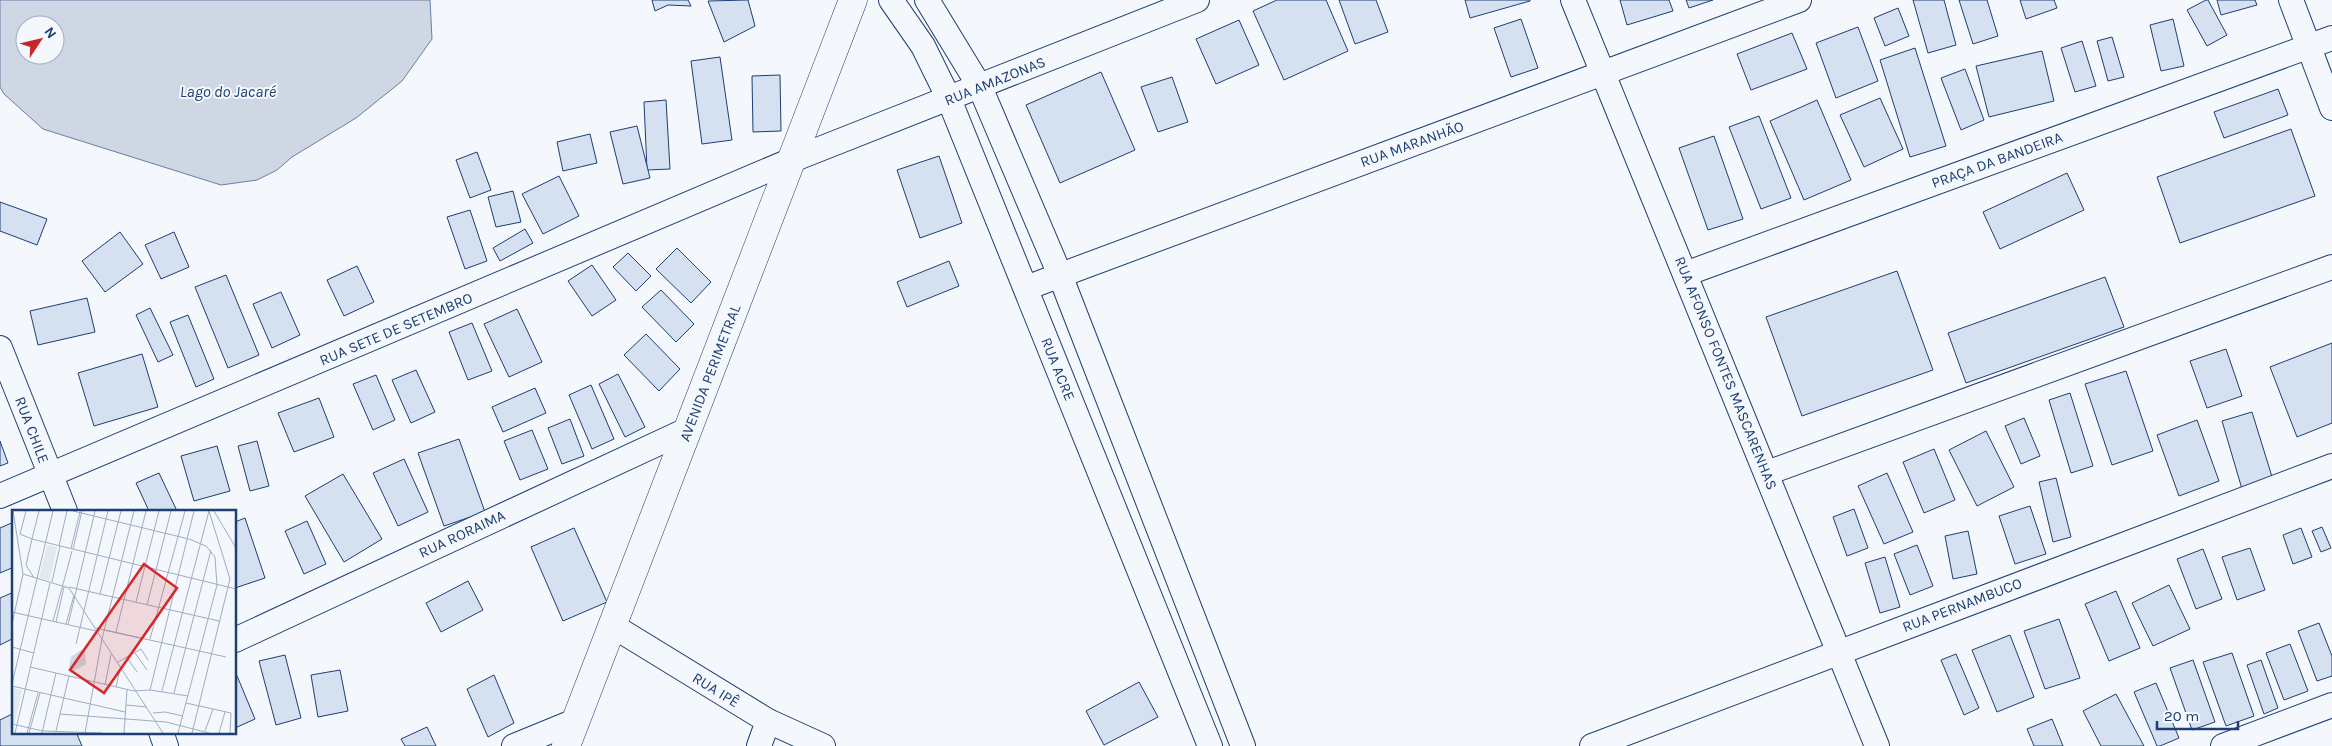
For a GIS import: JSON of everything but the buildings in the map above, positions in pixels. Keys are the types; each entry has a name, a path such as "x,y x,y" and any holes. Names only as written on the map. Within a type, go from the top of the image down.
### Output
{"main road":[{"name":"AVENIDA PERIMETRAL","path":"570,734 792,160 849,4"}],"street":[{"name":"RUA ACRE","path":"891,0 924,46 948,99 1210,746"},
{"path":"927,0 980,87 1060,275 1243,746"},
{"name":"RUA AMAZONAS","path":"792,160 1197,0"},
{"name":"RUA AFONSO FONTES MASCARENHAS","path":"1573,0 1877,746"},
{"name":"RUA MARANHÃO","path":"1026,288 1799,0"},
{"path":"2291,0 2332,108"},
{"name":"PRAÇA DA BANDEIRA","path":"1685,274 2332,38"},
{"name":"RUA SETE DE SETEMBRO","path":"0,496 391,332 792,160"},
{"path":"1767,473 2332,267"},
{"name":"RUA CHILE","path":"0,348 65,510"},
{"name":"RUA RORAIMA","path":"236,640 689,429"},
{"name":"RUA PERNAMBUCO","path":"1592,746 2332,466"},
{"name":"RUA IPÊ","path":"613,626 768,722 823,746"},
{"path":"2223,746 2332,705"},
{"path":"759,746 768,722"},
{"path":"162,734 166,746"},
{"path":"514,746 570,734"}],"water":[{"name":"Lago do Jacaré","path":"0,0 430,0 432,39 402,81 356,118 292,157 277,170 257,180 221,185 43,129 4,94 0,87"}]}
